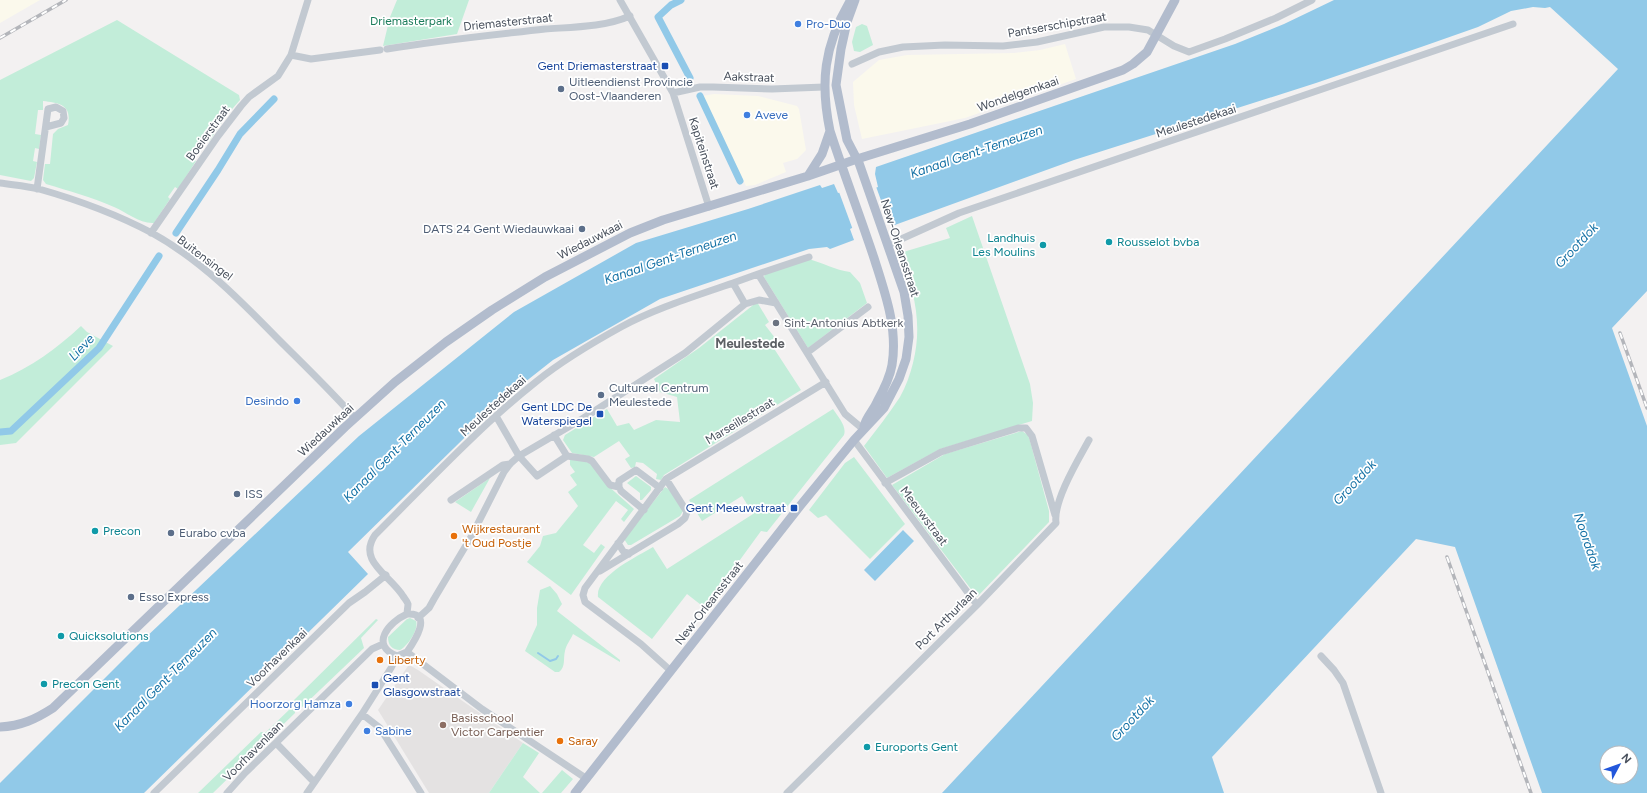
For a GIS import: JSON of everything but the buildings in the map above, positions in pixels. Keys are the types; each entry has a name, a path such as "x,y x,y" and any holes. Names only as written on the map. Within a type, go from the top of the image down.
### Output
{"main road":[{"name":"New-Orleansstraat","path":"851,0 831,42 826,62 824,87 826,111 830,131 867,238 891,317 894,342 890,372 877,403 866,418 863,429"},
{"name":"New-Orleansstraat","path":"575,793 854,440 884,408 899,379 906,359 909,337 908,316 904,292 857,158 847,140 841,117 836,85 841,49 847,22 855,0"},
{"path":"1156,35 1175,0"},
{"name":"Wondelgemkaai","path":"710,207 808,176 857,158 970,124 1123,70 1147,52 1156,35"},
{"path":"808,176 822,154 830,131"},
{"name":"Wiedauwkaai","path":"0,727 24,723 36,719 53,708 355,418 395,382 446,342 524,289 592,252 630,233 663,220 710,207"}],"street":[{"name":"Boeierstraat","path":"151,233 238,110 250,97 278,76 291,55 308,0"},
{"name":"Kapiteinstraat","path":"620,0 673,93 710,207"},
{"path":"1156,35 1174,46 1188,52 1276,18 1312,0"},
{"name":"Driemasterstraat","path":"291,55 311,59 473,37 618,21 630,16"},
{"name":"Meulestedekaai","path":"888,245 959,213 1513,24"},
{"name":"Pantserschipstraat","path":"852,64 879,52 903,47 1003,46 1050,40 1104,27 1129,27 1148,30 1156,35"},
{"name":"Aakstraat","path":"673,93 700,87 772,89 824,87"},
{"path":"37,189 46,127"},
{"name":"Buitensingel","path":"0,183 37,189 74,200 107,212 151,233 165,242 206,270 232,293 355,418"},
{"path":"809,257 758,274 808,352 845,414 863,429"},
{"name":"Meulestedekaai","path":"407,614 407,601 400,591 384,577 370,558 368,550 370,542 374,535 496,416 562,362 622,326 655,311 758,274"},
{"path":"733,283 745,304"},
{"path":"418,618 428,608 434,599 504,472 519,456 582,419 685,354 745,304 759,300 775,301"},
{"path":"808,352 868,307"},
{"name":"Marseillestraat","path":"671,671 641,644 585,602 583,595 585,588 666,480 826,382"},
{"path":"496,416 519,456 537,476 566,456 588,459 592,461 610,485 619,487"},
{"path":"885,483 941,452 1018,428 1026,428 1032,436 1055,515"},
{"path":"554,435 566,456"},
{"name":"Meeuwstraat","path":"854,440 977,605"},
{"name":"Port Arthurlaan","path":"787,793 977,605 1056,523 1055,515 1069,475 1089,440"},
{"path":"451,500 496,469 503,465 510,464"},
{"path":"644,510 621,491 619,487 620,481 636,470 660,488"},
{"name":"Marseillestraat","path":"597,573 678,524 685,518 687,512 666,480"},
{"path":"618,544 623,551 630,554"},
{"name":"Voorhavenkaai","path":"154,793 349,603 366,592 384,577"},
{"path":"307,793 362,714 397,656 407,652 420,629 421,623 415,615 407,614 402,616 386,631 384,635 383,644 385,649 397,656"},
{"name":"Voorhavenlaan","path":"227,793 372,649 383,644"},
{"path":"407,652 482,709 587,779"},
{"path":"1321,656 1334,670 1343,683 1381,793"},
{"path":"362,714 380,728 421,793"},
{"path":"276,743 314,782"}],"shaded area":[{"path":"0,0 40,0 0,23"},
{"path":"1065,44 1076,79 965,118 862,139 854,105 853,82 879,60 907,55 1014,53 1040,50"},
{"path":"714,94 758,96 797,106 799,109 806,150 797,159 783,163 786,172 755,185 746,186 702,96"},
{"name":"Basisschool Victor Carpentier","path":"408,666 418,670 523,743 489,793 429,793 378,710"}],"green space":[{"name":"Driemasterpark","path":"397,0 469,0 457,34 383,46 390,17"},
{"path":"117,20 239,95 240,100 226,116 209,142 205,140 193,159 196,161 178,189 175,187 168,197 170,199 154,223 144,222 97,200 46,184 43,180 45,164 50,164 53,134 58,129 68,125 68,113 63,106 59,104 43,101 43,110 38,110 35,134 41,135 39,149 35,148 33,161 37,162 34,178 31,181 0,175 0,80"},
{"path":"862,24 867,26 873,45 860,52 854,51 852,42 856,27"},
{"path":"972,216 1030,384 1033,403 1032,421 940,449 887,478 864,446 900,397 909,376 916,348 916,307 900,253 950,238 946,228"},
{"path":"809,259 839,270 850,272 860,283 867,303 808,348 764,277 765,274"},
{"path":"757,302 769,322 765,325 779,343 773,347 801,390 664,475 661,480 656,479 657,474 643,463 636,462 635,467 631,468 625,459 630,456 619,441 594,457 572,453 563,440 565,435 607,409 617,426 629,423 634,430 656,420 680,422 677,397 660,392 654,379 699,348"},
{"path":"81,326 87,332 113,346 16,443 0,445 0,380 12,375 43,357"},
{"path":"833,409 843,425 845,432 844,435 767,532 761,531 705,608 687,594 652,639 598,597 599,589 610,574 628,561 653,547 667,569 753,514 742,496 702,521 689,500"},
{"path":"1022,431 1028,435 1030,441 1049,511 1049,522 977,597 892,485 945,454"},
{"path":"854,457 905,524 870,559 826,515 818,518 809,510 845,463"},
{"path":"572,459 591,463 606,484 634,509 624,522 621,519 628,510 616,501 583,545 594,553 601,544 605,547 571,595 527,562 540,546 543,536 556,533 578,506 568,492 577,485 570,475 575,472 570,465 570,460"},
{"path":"636,476 651,487 651,490 642,500 640,500 640,493 627,483"},
{"path":"490,478 471,512 455,502"},
{"path":"665,487 670,490 683,511 680,516 631,545 628,545 624,539"},
{"path":"550,586 557,594 562,604 557,611 620,660 620,662 573,634 567,644 564,654 563,668 559,672 555,672 525,651 537,625 537,608 540,590"},
{"path":"410,618 416,621 417,624 414,633 403,648 397,650 390,645 388,637 407,619"},
{"path":"376,619 378,620 361,638 364,648 299,710 293,704 293,701"},
{"path":"291,708 295,711 295,713 213,793 198,793 261,732 266,732"},
{"path":"523,743 539,753 523,777 540,793 489,793"},
{"path":"562,770 573,779 561,793 542,793"}],"water":[{"path":"1334,0 1647,0 1647,291 1612,328 1647,426 1647,793 1542,793 1455,547 1416,539 1212,757 1224,793 942,793 1618,69 1550,7 1533,7 1511,11 1478,27 1316,83 1074,160 892,226 886,207 852,219 854,227 850,229 854,240 830,249 827,247 809,249 660,299 553,360 506,397 348,552 368,574 144,793 0,793 0,783 143,640 359,436 514,312 636,243 748,209 820,185 822,188 834,184 838,193 842,192 845,198 878,187 875,174 876,167 1235,44 1284,24"},
{"path":"903,530 914,541 875,581 864,570"}],"pier":[{"path":"876,186 885,210 854,220 856,228 853,230 839,192 843,190 846,196"}],"waterway":[{"path":"681,0 671,5 658,17 690,78"},
{"path":"700,96 740,181"},
{"name":"Lieve","path":"176,233 240,134 274,99"},
{"name":"Lieve","path":"0,432 11,431 99,348 159,256"},
{"path":"538,653 550,661 556,659 558,656"}],"railway":[{"path":"0,38 66,0"},
{"path":"1620,333 1647,408"},
{"path":"1447,557 1531,793"}],"place":[{"name":"Pro-Duo","path":"798,24"},
{"name":"Gent Driemasterstraat","path":"665,66"},
{"name":"Uitleendienst Provincie Oost-Vlaanderen","path":"561,89"},
{"name":"Aveve","path":"747,115"},
{"name":"DATS 24 Gent Wiedauwkaai","path":"582,229"},
{"name":"Rousselot bvba","path":"1109,242"},
{"name":"Landhuis Les Moulins","path":"1043,245"},
{"name":"Sint-Antonius Abtkerk","path":"776,323"},
{"name":"Cultureel Centrum Meulestede","path":"601,395"},
{"name":"Desindo","path":"297,401"},
{"name":"Gent LDC De Waterspiegel","path":"600,414"},
{"name":"ISS","path":"237,494"},
{"name":"Gent Meeuwstraat","path":"794,508"},
{"name":"Precon","path":"95,531"},
{"name":"Eurabo cvba","path":"171,533"},
{"name":"Wijkrestaurant 't Oud Postje","path":"454,536"},
{"name":"Esso Express","path":"131,597"},
{"name":"Quicksolutions","path":"61,636"},
{"name":"Liberty","path":"380,660"},
{"name":"Precon Gent","path":"44,684"},
{"name":"Gent Glasgowstraat","path":"375,685"},
{"name":"Hoorzorg Hamza","path":"349,704"},
{"name":"Basisschool Victor Carpentier","path":"443,725"},
{"name":"Sabine","path":"367,731"},
{"name":"Saray","path":"560,741"},
{"name":"Euroports Gent","path":"867,747"}],"district":[{"name":"Meulestede","path":"750,343"}],"water label":[{"name":"Kanaal Gent-Terneuzen","path":"976,151"},
{"name":"Grootdok","path":"1576,245"},
{"name":"Kanaal Gent-Terneuzen","path":"670,257"},
{"name":"Kanaal Gent-Terneuzen","path":"394,450"},
{"name":"Grootdok","path":"1354,482"},
{"name":"Noorddok","path":"1588,541"},
{"name":"Kanaal Gent-Terneuzen","path":"165,679"},
{"name":"Grootdok","path":"1132,718"}]}
